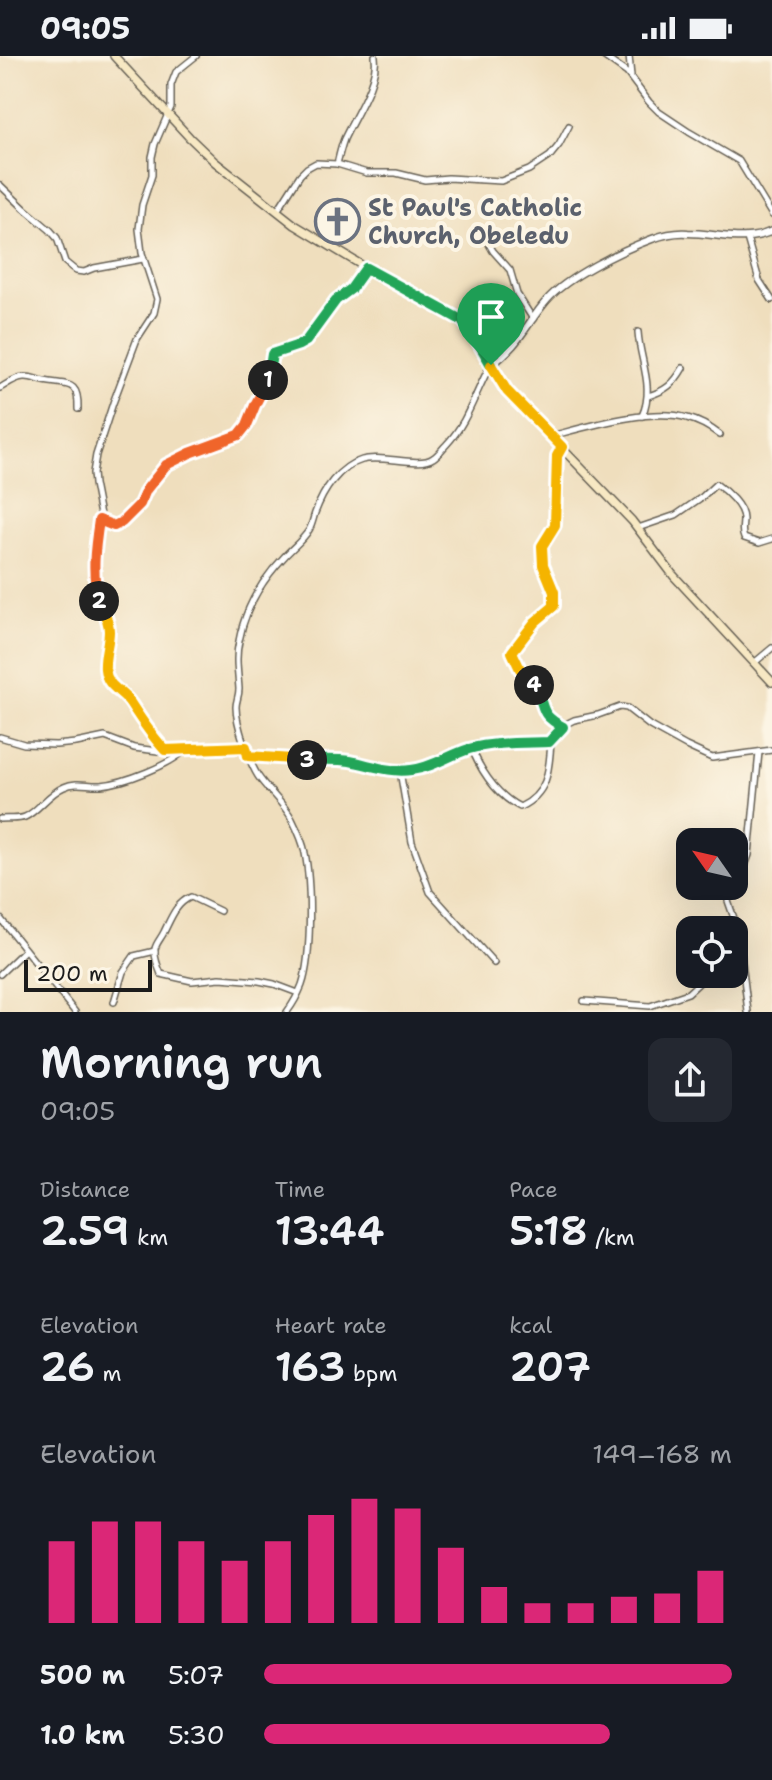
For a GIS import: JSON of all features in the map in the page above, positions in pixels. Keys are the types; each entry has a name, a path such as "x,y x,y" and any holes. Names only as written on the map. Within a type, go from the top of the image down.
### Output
{"main road":[{"path":"114,56 215,162 295,225 463,321 507,391 638,528 673,575 772,682"}],"street":[{"path":"165,750 107,677 108,621 94,581 99,505 94,484 96,455 137,339 154,313 157,299 143,259 139,229 142,205 152,175 155,144 169,115 173,78 181,66 196,56"},
{"path":"337,164 374,71 375,56"},
{"path":"603,56 631,77 659,112 739,161 772,215"},
{"path":"629,56 631,77"},
{"path":"277,211 307,168 316,163 337,164 367,173 396,173 425,180 501,181 529,170 550,156 569,126"},
{"path":"0,185 50,230 57,238 65,262 76,271 143,259"},
{"path":"287,1012 305,972 308,945 307,869 305,849 292,819 264,785 248,756 236,709 239,690 236,662 243,623 253,598 270,573 311,528 321,500 340,471 363,459 425,462 434,458 465,422 491,365 521,337 548,298 559,289 584,272 645,242 673,233 747,238 772,231"},
{"path":"747,238 759,280 772,300"},
{"path":"489,244 510,270 517,294 533,319"},
{"path":"99,520 114,526 122,522 140,504 146,490 166,465 239,435 268,382 272,354 306,341 336,300 351,289 366,268"},
{"path":"638,332 648,383 642,417"},
{"path":"648,396 666,390 683,368"},
{"path":"0,388 26,377 69,384 78,394 78,409"},
{"path":"551,436 655,415 688,418 720,435"},
{"path":"562,447 557,456 555,525 542,546 543,565 554,592 554,606 535,622 512,652 520,669 540,695 544,713 563,727"},
{"path":"638,528 676,515 716,484 742,512 741,533 744,538 759,543 772,539"},
{"path":"754,663 772,648"},
{"path":"473,752 487,779 520,807 536,797 543,788 551,741 563,727 579,717 598,715 620,707 627,708 650,726 712,758 772,750"},
{"path":"0,737 24,744 56,745 105,737 149,751 246,747"},
{"path":"248,756 347,761 400,771 414,770 472,749 507,742 551,741"},
{"path":"0,819 24,817 50,795 68,785 117,782 171,762 186,749"},
{"path":"733,916 728,901 749,855 759,752"},
{"path":"400,771 412,842 430,892 494,963"},
{"path":"220,911 187,898 174,912 155,951 159,971 192,981 220,978 259,981 298,993"},
{"path":"0,918 75,1012"},
{"path":"0,974 25,950"},
{"path":"114,1002 123,972 134,956 155,951"},
{"path":"584,1001 650,1006 688,993 693,988"},
{"path":"746,988 748,1012"}],"place":[{"name":"St Paul's Catholic Church, Obeledu","path":"337,222"}],"route":[{"path":"366,268 463,321 491,365 507,391 562,447 557,456 555,525 542,546 543,565 555,602 553,608 526,632 512,652 520,669 540,695 544,713 563,727 554,738 549,742 507,742 472,749 404,771 347,761 248,756 246,747 165,750 107,677 108,621 94,581 99,520 114,526 122,522 140,504 146,490 166,465 239,435 268,382 272,354 306,341 336,300 351,289 366,268"}]}
